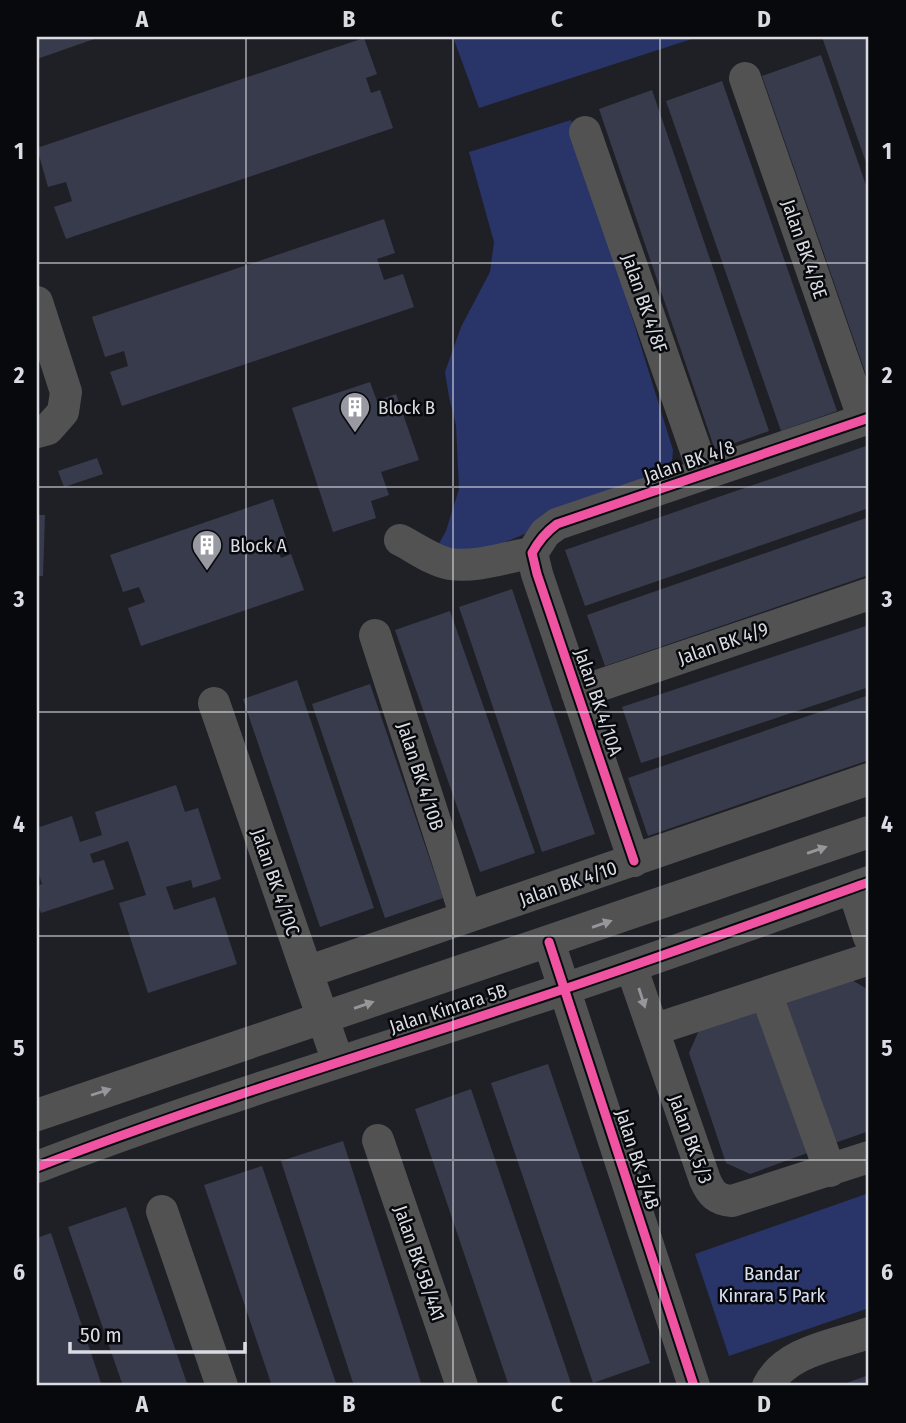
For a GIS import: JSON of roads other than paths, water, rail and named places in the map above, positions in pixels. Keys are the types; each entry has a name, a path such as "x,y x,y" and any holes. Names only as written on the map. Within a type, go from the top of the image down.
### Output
{"street":[{"name":"Jalan BK 4/8E","path":"746,78 867,419"},
{"name":"Jalan BK 4/8F","path":"585,132 704,474"},
{"path":"37,302 66,392 63,412 48,429 37,432"},
{"name":"Jalan BK 4/8","path":"532,553 545,533 557,524 867,419"},
{"path":"400,540 451,564 484,563 532,553"},
{"name":"Jalan BK 4/10A","path":"532,553 634,860"},
{"name":"Jalan BK 4/9","path":"577,693 869,594"},
{"name":"Jalan BK 4/10B","path":"375,635 466,917"},
{"name":"Jalan BK 4/10C","path":"214,703 338,1062"},
{"name":"Jalan BK 4/10","path":"307,972 869,779"},
{"name":"Jalan Kinrara 5B","path":"37,1115 869,832"},
{"path":"861,885 869,937"},
{"name":"Jalan Kinrara 5B","path":"37,1167 96,1144 565,989 861,885"},
{"name":"Jalan BK 5/4B","path":"549,942 694,1386"},
{"path":"653,1030 869,959"},
{"name":"Jalan BK 5/3","path":"631,965 705,1180 714,1196 722,1201 732,1201 869,1157"},
{"path":"765,993 830,1171"},
{"name":"Jalan BK 5B/4A1","path":"379,1140 461,1386"},
{"path":"162,1211 222,1386"},
{"path":"768,1386 775,1373 789,1361 869,1333"}],"place":[{"name":"Block B","path":"355,434"},
{"name":"Block A","path":"207,572"}],"park label":[{"name":"Bandar Kinrara 5 Park","path":"772,1284"}]}
